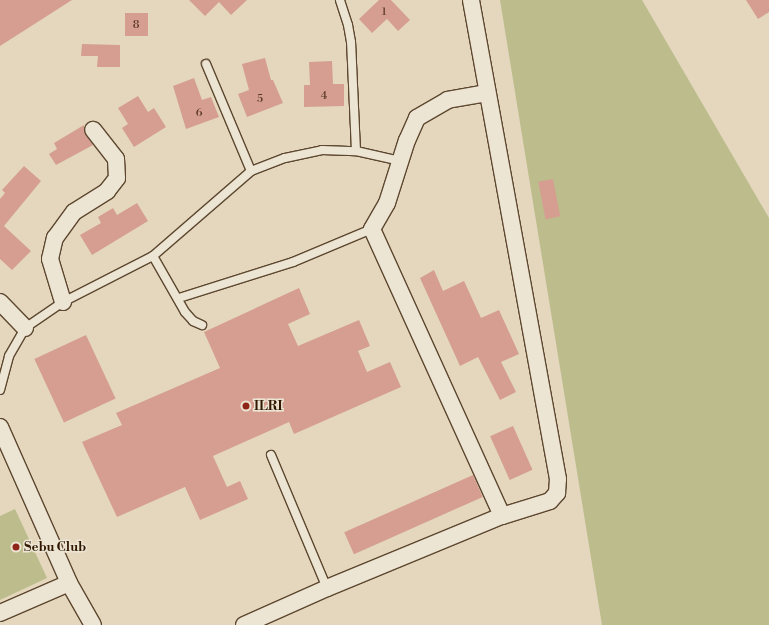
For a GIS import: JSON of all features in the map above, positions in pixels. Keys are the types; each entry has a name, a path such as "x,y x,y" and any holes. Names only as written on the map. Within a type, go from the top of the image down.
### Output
{"street":[{"path":"244,625 326,588 502,516 550,501 557,493 558,479 470,0"},
{"path":"487,93 448,100 418,118 400,161 386,203 372,229 502,516"},
{"path":"63,302 50,259 55,238 74,212 107,191 117,178 116,159 93,130"},
{"path":"0,302 25,328"},
{"path":"0,427 69,582 93,625"},
{"path":"0,613 69,582"}],"lane":[{"path":"340,0 348,25 351,42 356,151"},
{"path":"206,64 251,171"},
{"path":"0,390 9,356 25,328 63,302 153,256 251,171 285,158 322,150 356,151 400,161"},
{"path":"179,298 292,262 372,229"},
{"path":"153,256 179,298 185,312 194,322 202,325"},
{"path":"272,455 326,588"}],"green space":[{"path":"500,0 642,0 769,218 769,625 602,625"},
{"name":"Sebu Club","path":"15,509 47,578 0,600 0,516"}],"building":[{"path":"0,0 72,0 0,46"},
{"path":"189,0 247,0 231,15 219,2 205,16"},
{"path":"379,0 391,0 410,20 398,31 387,19 372,33 359,19"},
{"path":"746,0 769,0 769,12 758,19"},
{"path":"125,13 148,13 148,36 125,36"},
{"path":"82,44 120,45 120,67 97,67 98,56 81,56"},
{"path":"265,58 271,80 273,80 283,103 247,117 238,94 249,90 242,64"},
{"path":"332,61 333,84 344,84 344,106 304,107 304,85 310,85 309,62"},
{"path":"194,78 202,100 211,97 219,117 186,129 173,86"},
{"path":"138,96 148,112 154,108 166,127 134,147 122,128 128,124 118,108"},
{"path":"84,125 84,132 93,145 56,165 49,154 57,149 54,143"},
{"path":"24,166 41,181 4,226 31,251 12,270 0,259 0,199 5,193 2,190"},
{"path":"553,179 560,216 546,219 538,182"},
{"path":"137,203 148,221 92,255 80,235 101,223 98,217 113,208 117,215"},
{"path":"434,270 443,291 464,281 481,318 499,310 519,354 501,362 516,392 500,400 478,357 460,366 420,278"},
{"name":"ILRI","path":"299,288 310,314 288,324 298,346 359,320 370,346 358,351 367,372 390,362 401,387 294,434 289,422 213,456 227,487 240,481 248,499 200,520 185,487 117,517 82,442 122,425 116,413 220,368 204,332"},
{"path":"86,335 116,398 64,423 34,359"},
{"path":"513,426 533,470 510,480 490,436"},
{"path":"473,475 483,497 354,554 344,532"}],"place":[{"name":"ILRI","path":"246,406"},
{"name":"Sebu Club","path":"16,547"}]}
